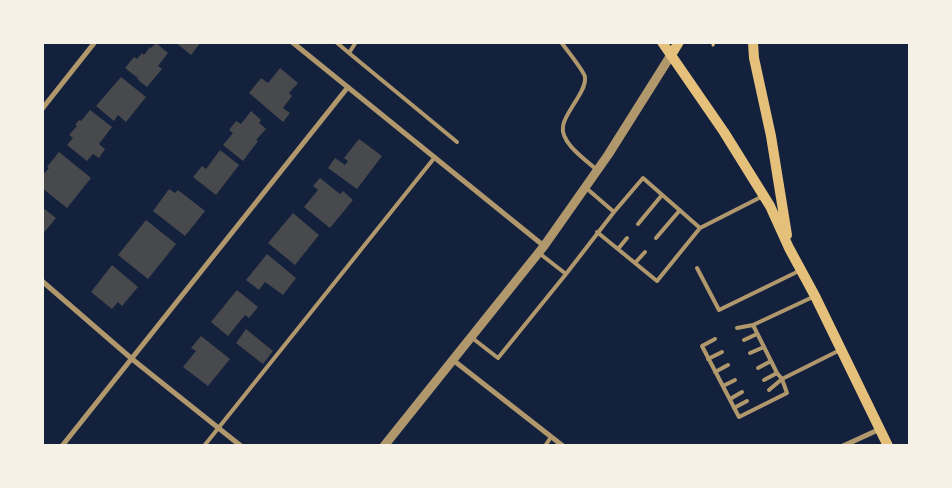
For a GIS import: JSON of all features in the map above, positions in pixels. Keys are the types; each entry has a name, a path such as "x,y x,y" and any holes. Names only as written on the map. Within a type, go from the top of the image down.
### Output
{"main road":[{"path":"662,42 724,132 770,206 888,446"},
{"path":"671,55 679,42"},
{"path":"753,42 754,58 771,136 789,248"}],"street":[{"path":"42,109 95,42"},
{"path":"292,42 435,157 542,250"},
{"path":"384,446 542,250 597,170 671,55"},
{"path":"62,446 348,86"},
{"path":"42,281 132,359 240,446"},
{"path":"453,360 562,446"},
{"path":"843,446 880,429"}],"lane":[{"path":"336,42 457,142"},
{"path":"349,53 356,42"},
{"path":"561,42 583,72 585,78 583,88 563,125 563,133 567,142 578,154 597,170"},
{"path":"204,446 435,157"},
{"path":"471,337 498,358 642,178 700,228"},
{"path":"585,188 614,212"},
{"path":"638,224 662,195"},
{"path":"597,232 657,281 700,228 764,196"},
{"path":"656,238 680,210"},
{"path":"618,249 627,238"},
{"path":"542,250 566,274"},
{"path":"635,263 645,252"},
{"path":"697,268 719,310 801,270"},
{"path":"737,328 753,325 815,296"},
{"path":"715,340 702,346 739,417 788,393 753,325"},
{"path":"744,340 757,334"},
{"path":"750,353 764,347"},
{"path":"770,390 782,379 840,350"},
{"path":"708,359 722,352"},
{"path":"758,368 771,361"},
{"path":"715,372 728,365"},
{"path":"764,380 777,373"},
{"path":"723,386 735,380"},
{"path":"730,399 742,392"},
{"path":"734,408 747,401"},
{"path":"545,446 551,437"}],"building":[{"path":"175,42 201,42 191,55"},
{"path":"156,43 168,53 158,66 162,69 147,87 125,68 134,57 137,59 142,53 144,55"},
{"path":"280,68 298,83 289,93 292,96 283,108 290,113 283,122 249,93 261,78 268,83"},
{"path":"121,77 146,97 126,122 118,115 114,121 96,106"},
{"path":"90,110 112,127 99,144 105,149 99,158 93,154 87,161 67,145 73,138 69,135 77,126 75,125"},
{"path":"251,111 261,120 259,123 266,129 256,140 258,141 243,161 223,145 233,133 229,130 236,121 241,124"},
{"path":"359,139 382,156 357,189 328,168 335,158 345,165 348,161 344,158"},
{"path":"220,150 239,165 216,195 193,177 202,166 206,169"},
{"path":"59,152 91,178 67,208 42,188 42,176"},
{"path":"320,178 340,194 343,191 353,200 330,228 304,207 318,190 313,186"},
{"path":"169,189 175,193 178,190 205,211 185,236 153,211"},
{"path":"42,207 56,218 42,235"},
{"path":"293,213 319,235 295,265 268,243"},
{"path":"146,220 176,244 148,279 118,255"},
{"path":"267,254 296,278 283,295 265,282 259,290 246,280"},
{"path":"112,265 138,287 122,306 118,302 112,309 91,292"},
{"path":"237,290 258,307 249,318 245,315 228,336 211,322"},
{"path":"246,329 273,351 263,364 236,343"},
{"path":"201,336 230,359 208,386 183,367 196,351 191,348"}]}
